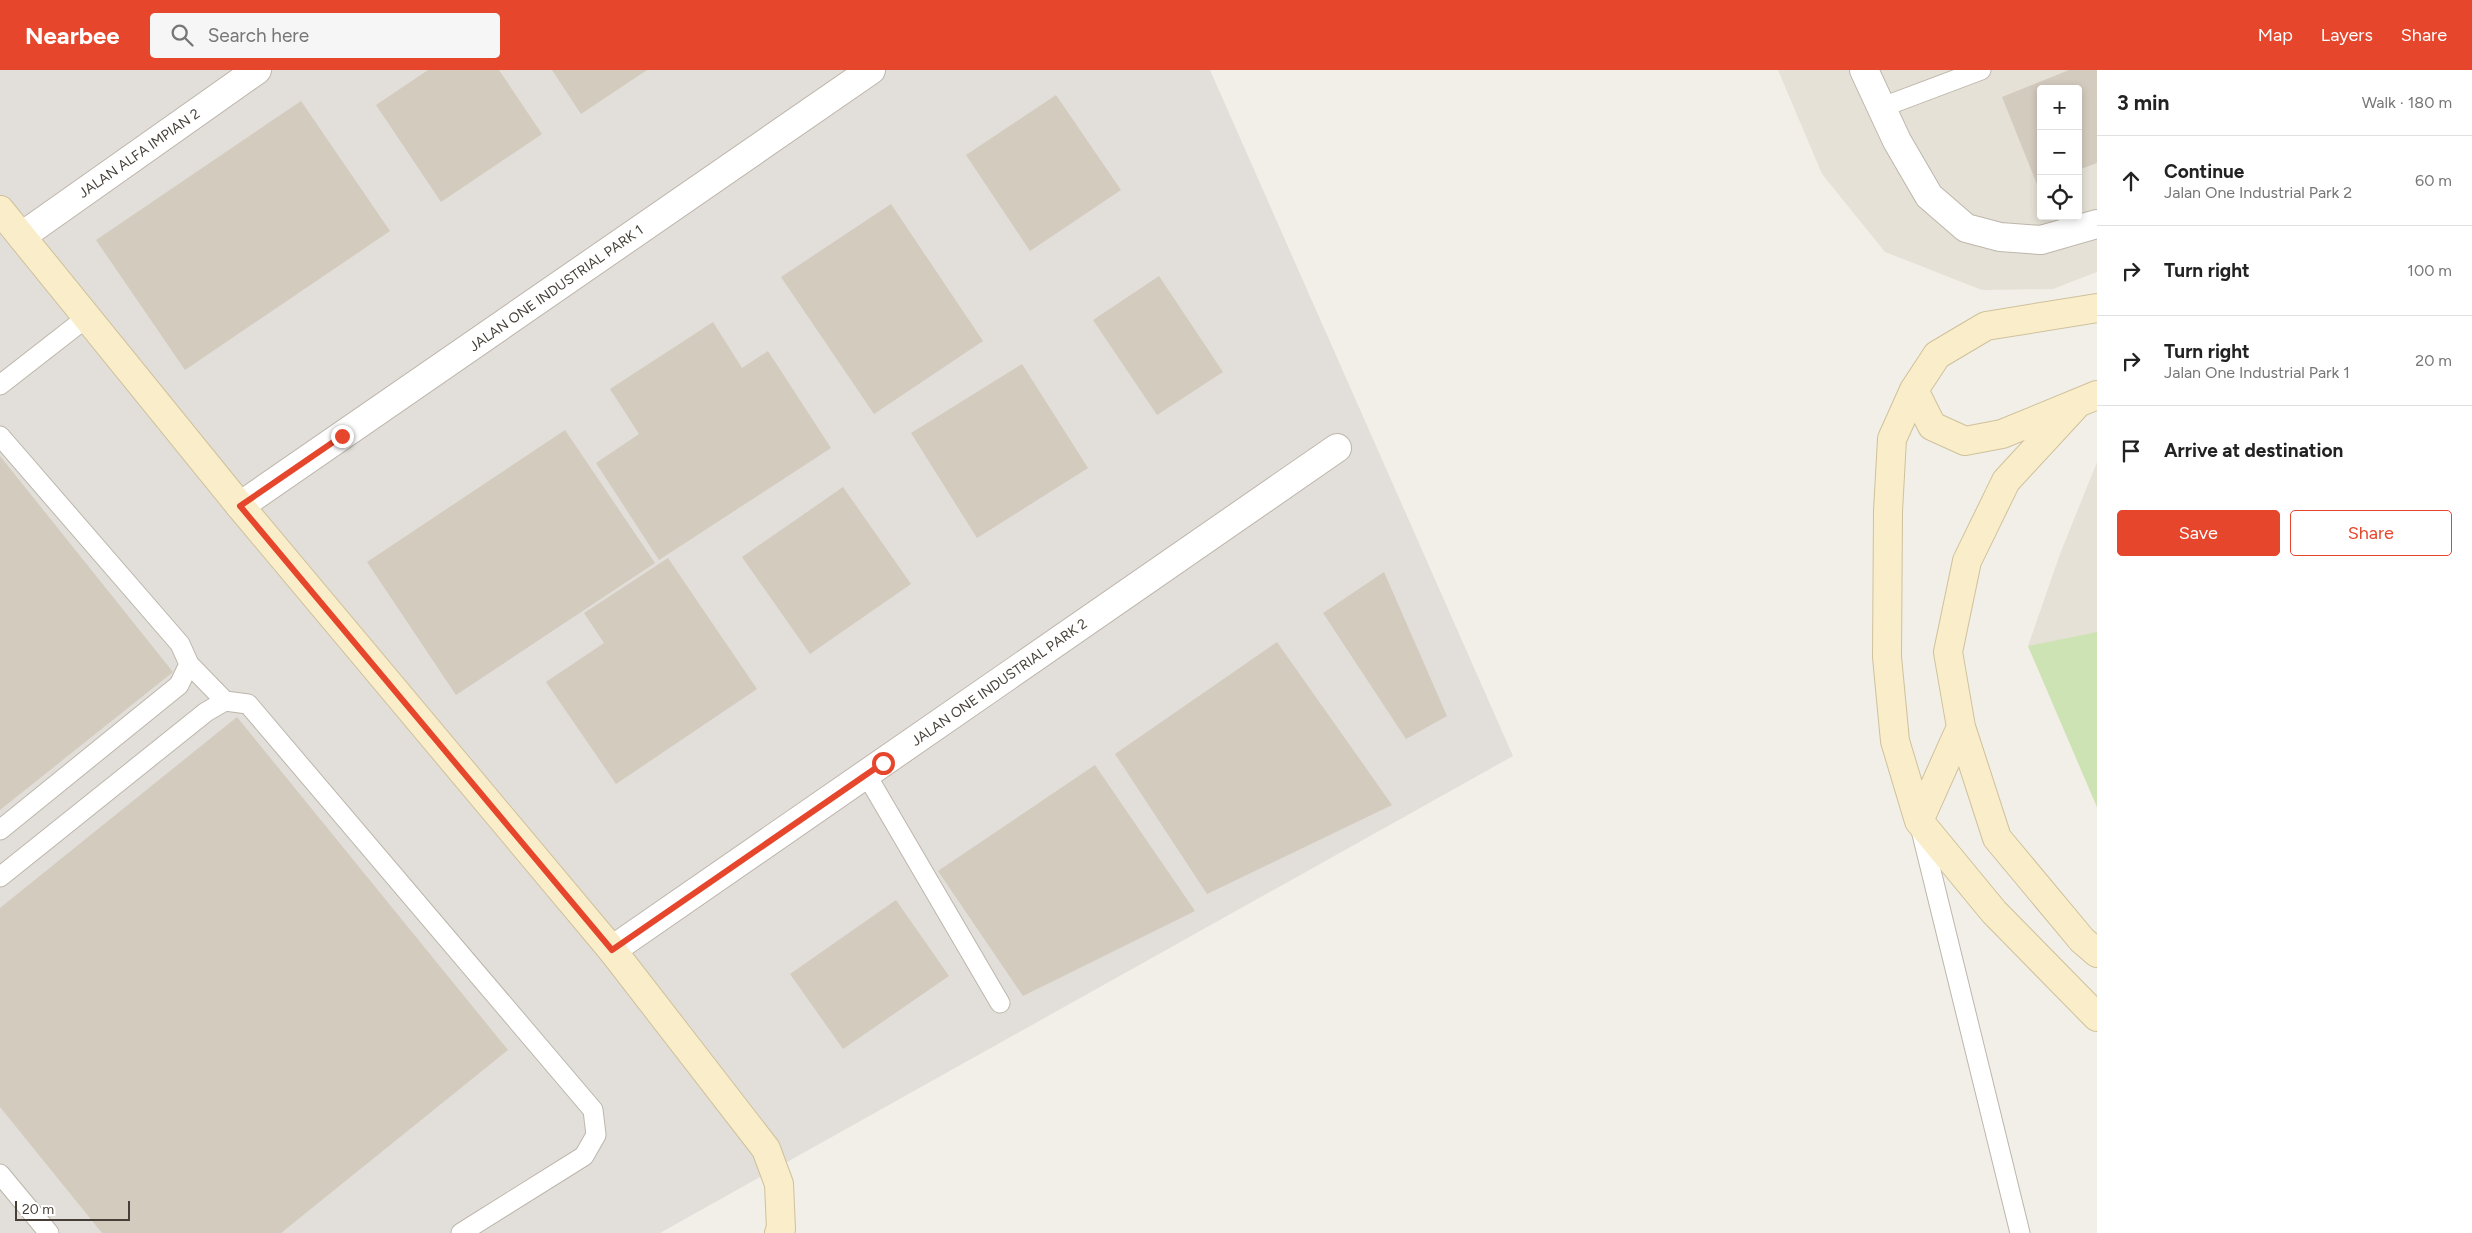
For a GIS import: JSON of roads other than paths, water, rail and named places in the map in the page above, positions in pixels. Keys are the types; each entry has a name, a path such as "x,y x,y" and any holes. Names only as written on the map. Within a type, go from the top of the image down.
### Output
{"street":[{"name":"JALAN ALFA IMPIAN 2","path":"22,236 257,70"},
{"name":"JALAN ONE INDUSTRIAL PARK 1","path":"240,506 870,70"},
{"path":"1864,70 1880,108 1929,196 1966,228 2000,237 2041,240 2097,224"},
{"path":"0,210 240,506 612,950 766,1149 779,1184 781,1229 779,1233"},
{"path":"2097,308 1986,326 1937,355 1914,390 1892,439 1888,511 1887,657 1895,741 1919,821 1994,912 2097,1018"},
{"path":"1914,390 1932,426 1965,441 2002,434 2087,399"},
{"path":"2087,399 2006,481 1967,561 1948,652 1961,727 1997,838 2082,940 2097,953"},
{"name":"JALAN ONE INDUSTRIAL PARK 2","path":"612,950 1337,448"},
{"path":"1919,821 1961,727"}],"lane":[{"path":"1880,108 1981,70"},
{"path":"0,385 86,318"},
{"path":"0,436 180,644 189,664 225,701"},
{"path":"0,830 179,685 189,664"},
{"path":"0,877 206,712 225,701 248,704 593,1110 596,1135 584,1156 461,1233"},
{"path":"866,774 1000,1002"},
{"path":"1919,821 2020,1233"},
{"path":"0,1174 50,1233"}]}
